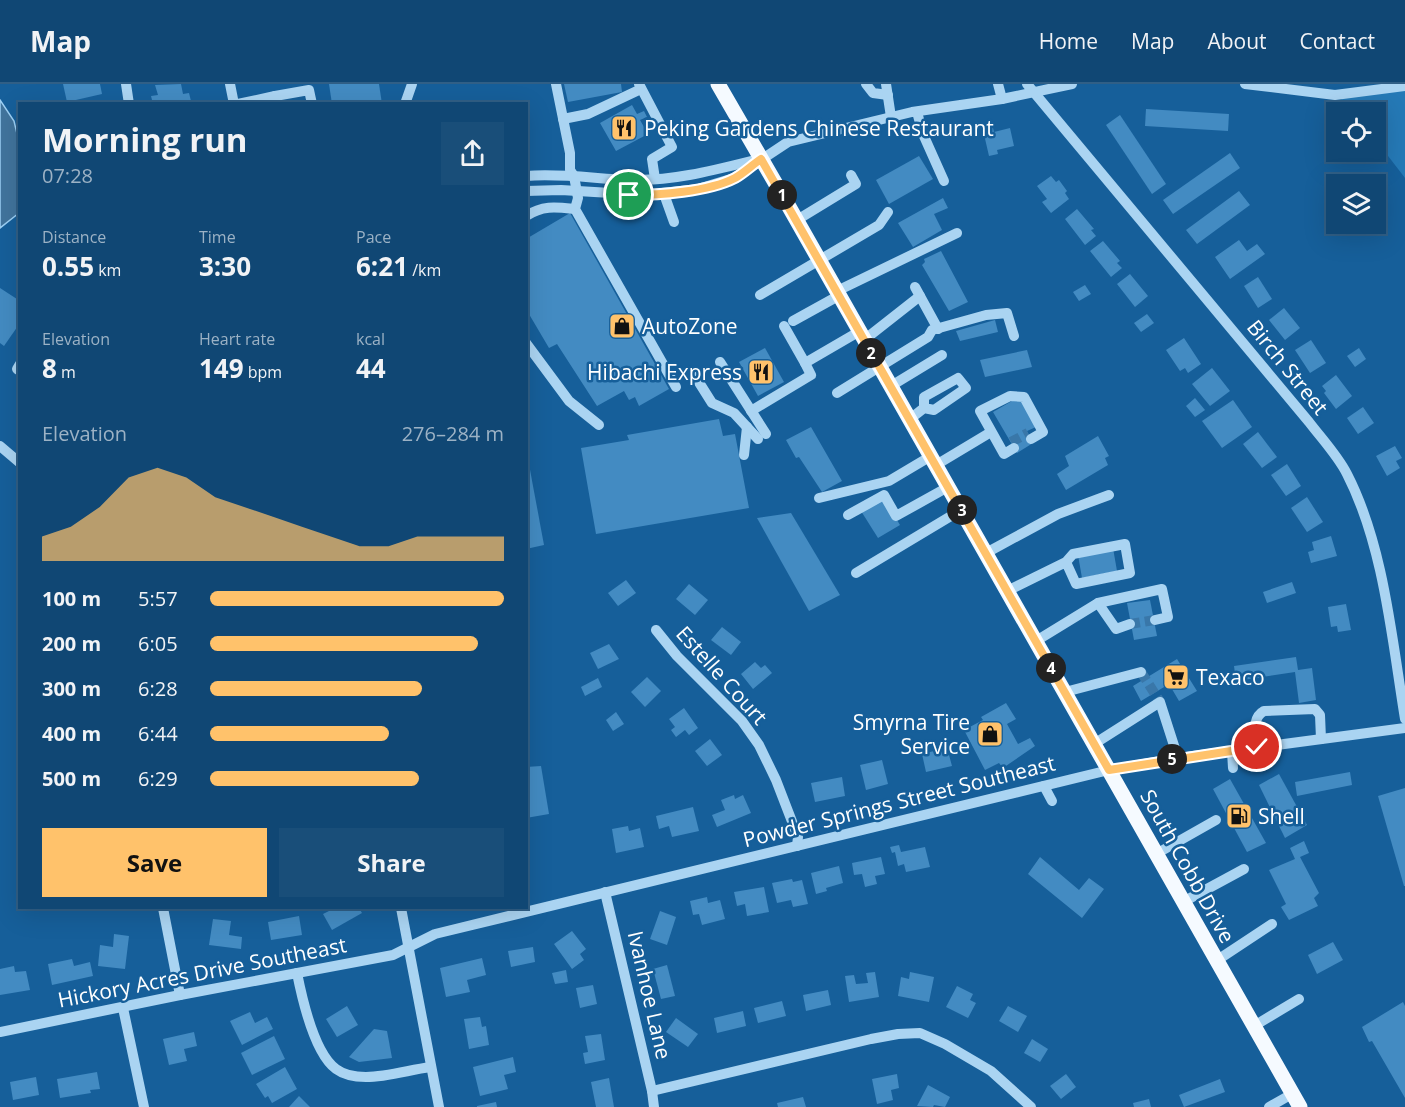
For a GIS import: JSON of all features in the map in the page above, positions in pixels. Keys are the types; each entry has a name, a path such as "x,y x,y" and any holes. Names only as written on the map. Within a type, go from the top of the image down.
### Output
{"main road":[{"name":"South Cobb Drive","path":"718,84 1296,1101"}],"street":[{"path":"126,84 129,102"},
{"path":"230,84 235,102"},
{"path":"406,102 412,84"},
{"path":"556,84 570,153 570,170 574,176 578,198 575,210 676,387"},
{"path":"866,84 873,93 887,90 891,117"},
{"path":"998,84 1002,99"},
{"path":"528,191 576,191 629,195 664,194 698,189 734,178 788,142 829,135 891,117 1002,99 1031,88 1072,84"},
{"path":"1245,84 1335,95 1405,86"},
{"path":"563,119 588,114 640,86 672,147 652,159 655,179"},
{"name":"Birch Street","path":"1031,88 1302,413 1346,472 1362,508 1386,600 1405,719"},
{"path":"256,102 276,100 309,90 312,102"},
{"path":"916,112 944,181"},
{"path":"528,176 556,174 632,180 655,179 710,171 761,159"},
{"path":"797,220 856,184 851,175"},
{"path":"664,194 674,222"},
{"path":"528,215 548,206 575,210"},
{"path":"760,295 879,225 888,212"},
{"path":"751,411 812,375 788,324 838,293 957,233"},
{"path":"805,363 862,335 918,292 938,329"},
{"path":"837,393 928,337 932,330 986,315 1007,313 1014,336"},
{"path":"528,346 569,401 599,425"},
{"path":"891,386 942,355"},
{"path":"695,376 712,403 734,413 747,428 762,436 751,411 720,362"},
{"path":"910,419 924,408 934,410 966,388 958,378 924,397 924,408"},
{"path":"1013,445 1001,449 980,411 1010,396 1024,398 1040,427 1029,436"},
{"path":"744,455 747,428"},
{"path":"819,498 888,481 991,432"},
{"path":"0,446 18,461"},
{"path":"848,515 884,495 896,516 948,487"},
{"path":"986,553 1058,514 1109,495"},
{"path":"856,573 962,510"},
{"path":"1007,591 1066,562 1073,554 1125,544 1130,573 1076,584 1066,562"},
{"path":"1036,641 1098,603 1162,589 1168,617 1155,620"},
{"path":"1098,603 1116,629 1130,624"},
{"name":"Estelle Court","path":"656,630 677,656 742,721 759,745 776,780 798,837 797,846"},
{"path":"1065,692 1141,672"},
{"path":"1094,744 1160,702 1178,758"},
{"path":"1257,747 1256,721 1258,715 1264,711 1316,709 1320,715 1321,739"},
{"name":"Powder Springs Street Southeast","path":"528,908 605,892 1109,770 1178,758 1405,728"},
{"path":"1232,751 1233,768"},
{"path":"1044,786 1052,801"},
{"path":"1156,854 1216,820"},
{"path":"1183,902 1244,869"},
{"name":"Ivanhoe Lane","path":"605,892 654,1107"},
{"path":"163,909 180,995"},
{"path":"401,909 439,1107"},
{"name":"Powder Springs Street Southeast","path":"409,947 435,934 512,911"},
{"path":"1216,960 1272,924"},
{"name":"Hickory Acres Drive Southeast","path":"0,1032 393,955 409,947"},
{"path":"297,973 306,1016 326,1057 335,1069 349,1075 366,1077 430,1066"},
{"path":"1254,1026 1299,999"},
{"path":"123,1008 144,1107"},
{"path":"652,1091 871,1039 920,1033 945,1044 991,1071 1031,1107"},
{"path":"1269,1107 1296,1101"}],"shaded area":[{"path":"1405,86 1405,178 1386,153 1386,102 1345,102 1335,95"},
{"path":"0,100 14,121 18,138 18,214 0,228"}],"building":[{"path":"63,84 100,84 102,94 67,102"},
{"path":"181,84 183,94 189,93 191,101 152,102 151,96 158,95 155,85"},
{"path":"329,84 379,84 382,102 332,102"},
{"path":"564,84 621,84 622,92 568,102"},
{"name":"Peking Gardens Chinese Restaurant","path":"632,105 637,114 644,111 647,117 640,120 648,134 616,151 600,123"},
{"path":"1146,109 1229,114 1228,131 1145,126"},
{"path":"1120,115 1166,184 1152,194 1106,125"},
{"path":"993,128 994,132 1010,128 1014,146 997,150 998,154 989,156 983,130"},
{"path":"1230,153 1240,168 1173,214 1163,200"},
{"path":"919,156 933,179 889,204 876,180"},
{"path":"1051,176 1056,182 1059,180 1067,191 1065,193 1069,199 1051,213 1042,202 1047,199 1037,186"},
{"path":"1239,191 1250,205 1197,244 1186,230"},
{"path":"943,198 948,208 934,214 942,230 913,247 898,223"},
{"path":"1077,209 1094,229 1091,230 1096,236 1085,245 1065,219"},
{"path":"570,213 669,389 639,406 635,397 629,400 624,391 597,406 557,344 549,348 528,312 528,238"},
{"path":"1356,234 1384,234 1384,236 1356,236"},
{"path":"1239,240 1247,251 1257,244 1265,254 1230,279 1215,257"},
{"path":"1103,241 1120,261 1117,263 1122,268 1111,277 1090,251"},
{"path":"941,251 968,302 949,311 922,265 925,262 924,259"},
{"path":"1130,274 1148,296 1135,307 1117,284"},
{"path":"1258,277 1272,299 1258,308 1244,286"},
{"path":"1085,285 1091,294 1079,301 1073,292"},
{"path":"0,288 18,300 18,326 4,346 0,343"},
{"path":"1284,308 1300,328 1285,340 1269,320"},
{"path":"1147,314 1154,323 1141,332 1134,323"},
{"path":"995,320 998,332 960,341 956,331"},
{"path":"1184,338 1201,364 1188,373 1185,368 1180,371 1166,350"},
{"path":"1311,340 1326,363 1310,373 1295,350"},
{"name":"Hibachi Express","path":"765,348 784,382 758,396 739,362"},
{"path":"1359,348 1366,359 1355,367 1347,356"},
{"path":"1027,350 1032,367 985,377 980,360"},
{"path":"1212,368 1230,391 1210,406 1192,384"},
{"path":"1336,375 1352,396 1336,409 1324,393 1326,391 1322,386"},
{"path":"1019,397 1036,427 1027,431 1033,443 1017,453 993,412"},
{"path":"1195,398 1205,410 1195,417 1186,406"},
{"path":"1233,400 1252,427 1222,448 1202,421"},
{"path":"1363,407 1374,423 1358,434 1347,418"},
{"path":"719,419 723,436 735,434 749,508 596,534 581,448 629,440 627,435"},
{"path":"811,427 842,481 822,492 799,457 796,458 786,440"},
{"path":"1258,432 1277,457 1262,468 1243,444"},
{"path":"1098,436 1109,456 1105,458 1108,465 1066,490 1057,474 1069,466 1065,456"},
{"path":"1395,446 1402,458 1396,461 1400,468 1387,476 1376,456"},
{"path":"528,459 544,545 528,549"},
{"path":"1287,464 1301,486 1286,496 1271,475"},
{"path":"1307,497 1323,522 1307,532 1291,508"},
{"path":"884,498 900,525 878,538 861,511"},
{"path":"791,513 840,595 809,611 757,518"},
{"path":"1331,536 1337,556 1311,563 1308,552 1314,550 1312,542"},
{"path":"1113,548 1117,571 1082,578 1078,555"},
{"path":"626,580 636,593 618,606 608,593"},
{"path":"1292,582 1296,593 1267,603 1263,592"},
{"path":"689,584 708,600 695,615 676,599"},
{"path":"1150,600 1157,636 1134,640 1127,603"},
{"path":"1346,604 1351,630 1338,632 1337,626 1331,627 1328,607"},
{"path":"722,627 741,642 731,655 711,640"},
{"path":"609,644 619,659 598,669 590,653"},
{"path":"1296,657 1298,670 1312,668 1316,700 1299,703 1295,672 1236,681 1234,666"},
{"path":"1177,659 1197,691 1179,701 1169,684 1141,701 1133,686"},
{"path":"755,662 761,668 765,665 772,673 753,689 741,674"},
{"path":"647,677 661,691 645,707 631,692"},
{"path":"598,678 602,687 585,696 581,687"},
{"name":"Smyrna Tire Service","path":"1006,703 1016,719 1007,724 1018,744 1030,738 1035,746 1003,768 999,763 985,770 964,730 983,720 981,717"},
{"path":"684,708 698,728 689,735 685,730 676,737 671,730 675,727 669,719"},
{"path":"616,712 624,724 613,731 606,720"},
{"path":"710,739 722,755 707,766 695,751"},
{"path":"942,749 943,756 949,755 952,766 926,772 922,754"},
{"path":"882,760 888,784 866,790 860,765"},
{"path":"541,766 549,814 528,818 528,767"},
{"path":"1350,772 1352,785 1297,796 1295,782"},
{"path":"1279,774 1307,825 1285,838 1259,785"},
{"path":"842,777 845,796 815,802 811,783"},
{"name":"Shell","path":"1230,779 1266,843 1247,852 1213,789"},
{"path":"1405,788 1405,886 1404,886 1378,796"},
{"path":"734,795 735,799 743,795 751,813 717,827 712,815 725,810 721,800"},
{"path":"693,807 699,831 672,837 669,826 659,829 656,816"},
{"path":"628,826 629,831 640,828 644,847 616,853 612,829"},
{"path":"1304,841 1309,853 1300,857 1319,893 1314,898 1318,906 1289,920 1281,907 1286,904 1269,870 1295,859 1290,848"},
{"path":"899,845 901,852 925,847 930,867 906,872 904,864 898,866 895,852 892,853 890,847"},
{"path":"881,857 885,874 875,876 877,884 865,887 862,874 854,875 852,863"},
{"path":"1040,857 1079,890 1089,878 1104,889 1082,918 1028,874"},
{"path":"839,866 843,883 816,894 811,873"},
{"path":"792,879 793,882 802,880 808,904 793,907 791,900 777,903 772,883"},
{"path":"764,887 769,912 747,916 745,904 737,906 734,892"},
{"path":"707,897 708,903 720,900 725,919 702,925 699,914 693,915 690,901"},
{"path":"333,909 360,909 362,913 332,930 323,914"},
{"path":"660,911 676,917 667,945 650,939"},
{"path":"299,916 302,935 271,940 268,922"},
{"path":"213,919 231,921 229,935 242,937 241,949 209,945"},
{"path":"572,931 586,949 580,954 584,960 572,969 554,944"},
{"path":"114,934 129,936 125,969 98,966 100,945 113,947"},
{"path":"1333,942 1343,960 1317,974 1308,955"},
{"path":"533,947 535,962 511,967 508,951"},
{"path":"482,958 486,975 467,980 470,992 446,997 440,968"},
{"path":"72,959 74,966 90,962 93,976 52,985 48,964"},
{"path":"667,965 675,996 661,999 653,969"},
{"path":"14,966 15,972 26,971 30,990 0,995 0,969"},
{"path":"566,970 568,982 555,984 552,973"},
{"path":"875,972 879,997 849,1002 845,976 854,975 856,984 868,983 866,973"},
{"path":"910,972 934,977 929,1002 898,996 901,977 909,979"},
{"path":"593,985 597,1004 580,1008 576,988"},
{"path":"957,986 973,994 970,1000 976,1003 968,1018 946,1007"},
{"path":"828,990 831,1005 806,1011 803,995"},
{"path":"782,1001 786,1016 758,1023 754,1008"},
{"path":"1403,1002 1405,1006 1405,1098 1362,1027"},
{"path":"347,1006 358,1025 337,1037 326,1019"},
{"path":"1008,1006 1027,1016 1018,1032 999,1021"},
{"path":"743,1011 746,1026 717,1033 714,1018"},
{"path":"250,1012 255,1023 267,1017 273,1029 242,1045 230,1021"},
{"path":"480,1017 482,1027 486,1026 489,1045 469,1049 464,1019"},
{"path":"676,1018 698,1034 688,1047 666,1032"},
{"path":"374,1029 387,1031 392,1058 359,1062 349,1057"},
{"path":"194,1032 197,1046 184,1049 187,1061 169,1065 163,1039"},
{"path":"601,1034 605,1060 585,1064 583,1053 588,1052 585,1036"},
{"path":"274,1036 285,1059 252,1075 241,1053"},
{"path":"1032,1039 1048,1049 1040,1062 1024,1053"},
{"path":"513,1057 516,1072 504,1075 508,1089 480,1096 473,1067"},
{"path":"285,1067 297,1089 272,1103 268,1096 265,1098 256,1084"},
{"path":"97,1072 100,1089 90,1090 91,1093 60,1098 57,1079"},
{"path":"897,1074 899,1088 891,1090 893,1100 877,1104 872,1079"},
{"path":"1066,1074 1076,1087 1061,1099 1050,1086"},
{"path":"36,1077 39,1095 13,1100 10,1082"},
{"path":"609,1078 614,1107 596,1107 591,1082"},
{"path":"1220,1079 1225,1092 1184,1107 1179,1095"},
{"path":"928,1085 950,1097 945,1107 917,1106"},
{"path":"299,1096 310,1107 289,1107"},
{"path":"803,1097 806,1107 778,1107 777,1103"},
{"path":"1149,1099 1151,1107 1134,1107 1133,1103"},
{"path":"496,1102 497,1107 477,1107 477,1106"}],"tunnel":[{"path":"1011,442 1028,433"},
{"path":"1130,624 1155,620"},
{"path":"1141,672 1160,702"}],"place":[{"name":"Peking Gardens Chinese Restaurant","path":"624,128"},
{"name":"AutoZone","path":"622,326"},
{"name":"Hibachi Express","path":"761,372"},
{"name":"Texaco","path":"1176,677"},
{"name":"Smyrna Tire Service","path":"990,734"},
{"name":"Shell","path":"1239,816"}],"route":[{"path":"629,195 664,194 714,185 734,178 761,159 1109,770 1257,747"}]}
